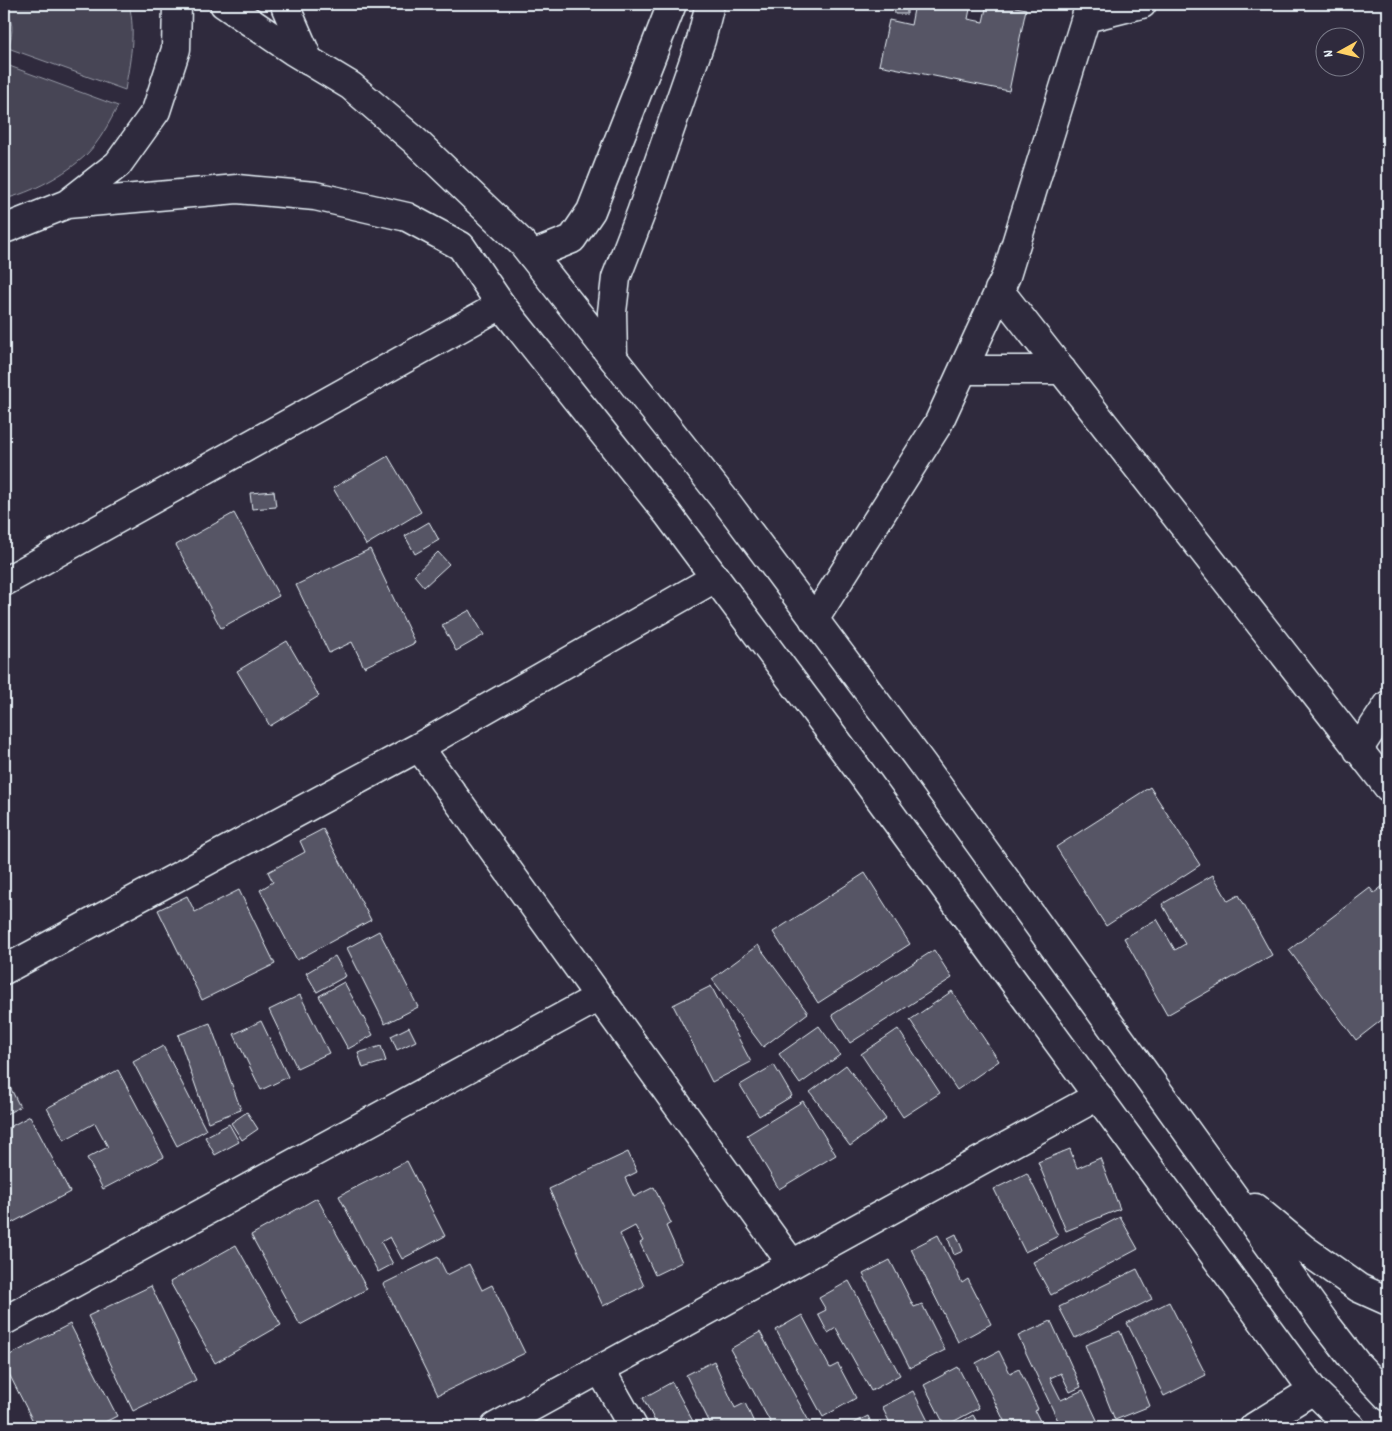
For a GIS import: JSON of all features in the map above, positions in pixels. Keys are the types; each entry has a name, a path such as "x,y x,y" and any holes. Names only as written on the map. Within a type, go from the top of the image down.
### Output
{"street":[{"path":"68,204 118,164 156,111 176,49 177,4"},
{"path":"224,4 351,86 414,140 524,244 728,504 923,765 1325,1323 1356,1363 1388,1397"},
{"path":"286,4 286,8 310,61"},
{"path":"532,255 572,239 591,211 672,4"},
{"path":"613,358 612,312 616,278 641,212 694,58 710,4"},
{"path":"814,620 938,424 1006,276 1088,11 1142,4"},
{"path":"5,229 68,204 237,188 315,196 407,217 461,246 502,305 666,513 852,761 1313,1390 1351,1427"},
{"path":"999,290 1388,787"},
{"path":"4,582 502,305"},
{"path":"963,370 1062,370"},
{"path":"4,970 419,747 715,578"},
{"path":"1358,750 1388,705"},
{"path":"419,747 792,1264"},
{"path":"4,1321 599,997"},
{"path":"495,1427 1098,1096"},
{"path":"1224,1182 1304,1249 1359,1288 1388,1301"},
{"path":"600,1369 633,1427"},
{"path":"1254,1427 1313,1390"},
{"path":"1313,1390 1328,1427"}],"shaded area":[{"path":"4,4 129,4 132,36 125,90 8,48 12,26"},
{"path":"4,64 118,106 96,144 78,162 58,176 37,187 4,199"}],"building":[{"path":"894,4 907,4 907,14 895,14"},
{"path":"915,4 971,4 968,19 983,22 987,4 1000,4 1026,9 1009,91 879,65 889,20 911,25"},
{"path":"388,456 421,512 366,545 333,488"},
{"path":"274,491 276,507 252,509 250,493"},
{"path":"234,513 279,596 221,628 176,545"},
{"path":"429,522 439,540 415,554 405,536"},
{"path":"370,549 415,643 364,667 352,642 329,653 296,585"},
{"path":"438,552 449,564 424,587 414,575"},
{"path":"470,610 484,635 456,651 442,625"},
{"path":"287,641 319,696 270,726 237,671"},
{"path":"1150,787 1200,865 1106,926 1056,847"},
{"path":"323,829 371,920 297,960 260,890 273,882 268,872 305,852 300,841"},
{"path":"865,873 910,944 818,1003 773,932"},
{"path":"1213,875 1228,901 1239,895 1272,955 1167,1015 1124,938 1157,919 1175,950 1185,944 1162,904"},
{"path":"1388,882 1388,1015 1356,1040 1289,950 1370,888 1374,893"},
{"path":"239,890 275,964 202,1000 158,910 187,896 195,912"},
{"path":"379,931 418,1007 385,1024 347,948"},
{"path":"758,945 808,1013 763,1047 712,979"},
{"path":"934,950 952,978 850,1043 832,1015"},
{"path":"335,956 346,976 317,992 306,973"},
{"path":"344,982 373,1035 348,1049 319,996"},
{"path":"711,986 751,1062 712,1082 673,1005"},
{"path":"952,991 999,1061 957,1090 910,1020"},
{"path":"300,995 329,1053 297,1068 269,1010"},
{"path":"261,1021 288,1077 261,1090 234,1034"},
{"path":"210,1023 241,1110 208,1122 178,1035"},
{"path":"819,1026 840,1055 800,1084 779,1054"},
{"path":"409,1027 416,1041 397,1050 391,1036"},
{"path":"898,1029 940,1093 903,1117 861,1054"},
{"path":"163,1046 206,1130 177,1146 133,1062"},
{"path":"381,1046 386,1061 363,1068 358,1053"},
{"path":"774,1065 792,1096 759,1116 740,1085"},
{"path":"846,1065 886,1119 850,1146 810,1092"},
{"path":"118,1070 164,1157 103,1189 87,1158 108,1147 95,1123 64,1140 47,1108"},
{"path":"4,1075 20,1107 4,1115"},
{"path":"803,1101 836,1155 779,1189 747,1135"},
{"path":"247,1112 258,1129 242,1140 231,1123"},
{"path":"30,1116 70,1192 4,1227 4,1130"},
{"path":"229,1124 239,1142 215,1155 205,1137"},
{"path":"1070,1149 1077,1168 1100,1158 1120,1209 1066,1231 1038,1162"},
{"path":"628,1152 637,1172 625,1178 634,1197 654,1187 671,1223 666,1226 682,1262 655,1275 640,1243 643,1241 635,1226 620,1234 644,1286 603,1306 549,1189"},
{"path":"407,1161 445,1236 402,1259 390,1237 381,1242 393,1264 378,1272 339,1196"},
{"path":"1027,1173 1058,1236 1025,1252 994,1189"},
{"path":"317,1198 367,1289 300,1325 251,1235"},
{"path":"1120,1217 1138,1249 1051,1295 1033,1262"},
{"path":"956,1234 963,1251 954,1255 948,1238"},
{"path":"938,1235 962,1283 968,1279 991,1324 958,1342 911,1249"},
{"path":"236,1245 281,1325 215,1363 170,1282"},
{"path":"438,1257 447,1275 469,1264 482,1290 492,1285 525,1353 438,1395 383,1284"},
{"path":"890,1260 914,1307 922,1304 945,1350 910,1368 863,1274"},
{"path":"1137,1269 1152,1299 1075,1338 1059,1307"},
{"path":"849,1281 900,1375 871,1391 836,1328 828,1333 818,1314 826,1310 819,1298"},
{"path":"151,1286 196,1380 133,1411 88,1316"},
{"path":"1169,1302 1206,1375 1164,1396 1127,1323"},
{"path":"802,1315 830,1368 838,1364 856,1398 823,1417 776,1330"},
{"path":"1051,1321 1081,1387 1070,1392 1061,1373 1050,1378 1061,1400 1083,1390 1098,1422 1088,1427 1061,1427 1018,1336"},
{"path":"70,1324 117,1416 95,1427 36,1427 4,1364 4,1358"},
{"path":"1120,1331 1150,1406 1115,1420 1085,1345"},
{"path":"760,1332 810,1423 803,1427 773,1427 730,1349"},
{"path":"999,1351 1010,1373 1019,1369 1038,1409 1035,1411 1043,1427 1007,1427 976,1363"},
{"path":"714,1361 735,1408 745,1403 756,1427 712,1427 686,1375"},
{"path":"958,1367 979,1408 945,1426 924,1385"},
{"path":"672,1382 696,1427 658,1427 643,1398"},
{"path":"913,1391 931,1427 892,1427 882,1407"},
{"path":"973,1415 980,1427 951,1427"},
{"path":"868,1416 873,1427 846,1427"}]}
